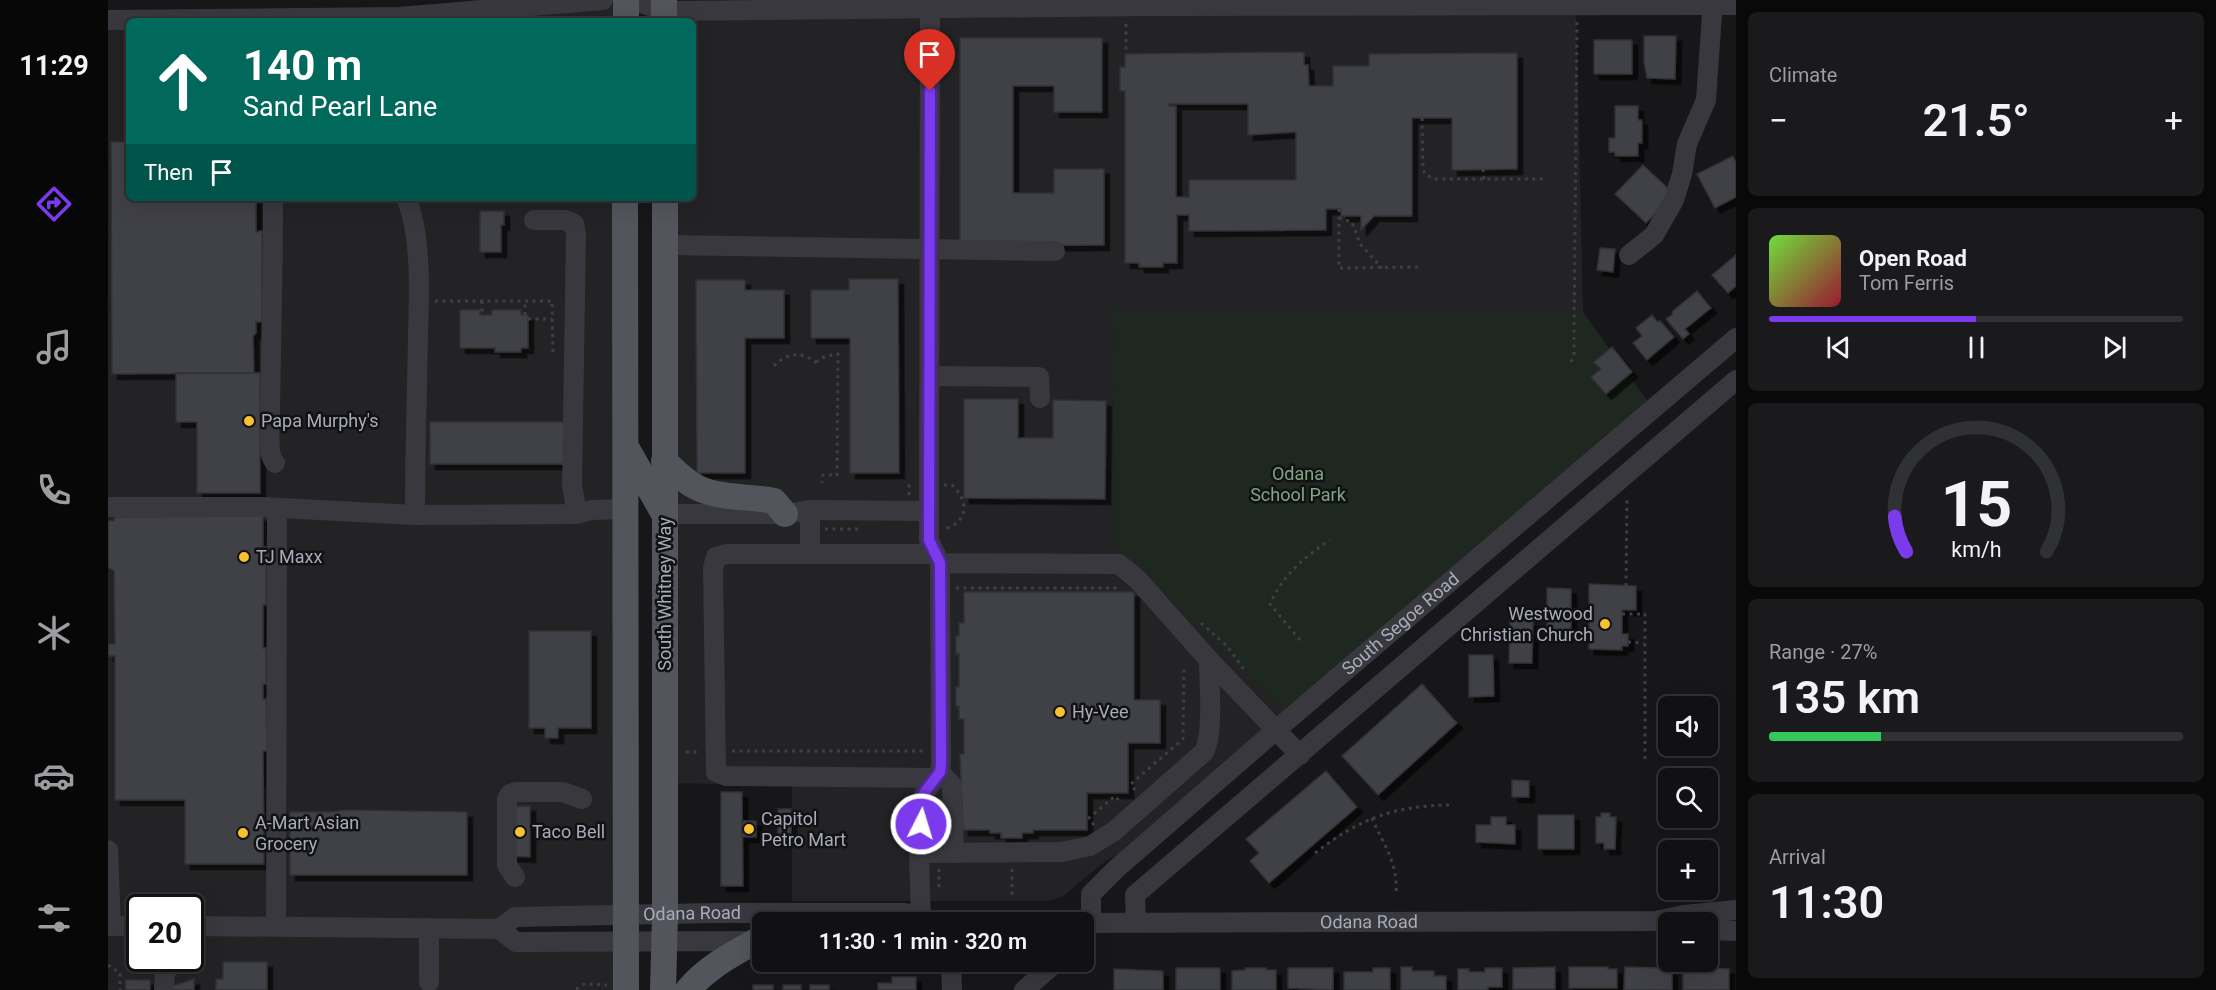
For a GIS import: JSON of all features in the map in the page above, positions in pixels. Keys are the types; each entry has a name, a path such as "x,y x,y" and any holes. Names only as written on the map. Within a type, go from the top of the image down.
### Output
{"main road":[{"path":"626,0 626,18"},
{"path":"616,987 626,942 625,201"},
{"name":"South Whitney Way","path":"663,990 666,915 665,201"},
{"path":"626,447 664,514"},
{"path":"664,461 700,489 715,494 774,501 785,514"},
{"path":"626,509 664,554"},
{"path":"688,990 700,976 730,955 752,944"}],"street":[{"path":"312,18 603,0"},
{"path":"633,0 664,11 930,4 1713,2 1736,5"},
{"path":"1629,255 1654,235 1674,200 1682,174 1687,144 1706,100 1713,2"},
{"path":"920,912 919,853 924,793 938,775 942,726 938,558 929,540 930,4"},
{"path":"108,20 126,20"},
{"path":"273,201 274,286 270,456 275,463"},
{"path":"407,201 413,222 419,277 414,463 415,515"},
{"path":"534,219 565,220 574,224 576,234 572,486 577,514"},
{"path":"665,245 1055,251"},
{"name":"South Segoe Road","path":"1089,912 1091,894 1096,888 1276,730 1736,338"},
{"path":"930,376 1039,377 1040,398"},
{"name":"South Segoe Road","path":"1136,923 1135,895 1736,380"},
{"path":"108,507 277,508 415,515 577,514 591,510 626,509"},
{"path":"276,926 277,508"},
{"path":"664,514 785,514 810,510 929,511"},
{"path":"810,510 810,554"},
{"path":"954,853 952,785 938,775 726,776 716,772 713,561 716,556 810,554 1119,564 1138,580 1209,660 1300,755"},
{"path":"919,853 1061,852 1079,850 1104,838 1204,753 1209,728 1209,660"},
{"path":"515,877 507,865 507,799 510,794 563,792 582,799"},
{"path":"108,850 110,926 126,926"},
{"name":"Odana Road","path":"1715,912 1736,910"},
{"name":"Odana Road","path":"499,929 515,917 752,914"},
{"name":"Odana Road","path":"1094,923 1658,922"},
{"name":"Odana Road","path":"204,926 499,929 516,942 752,941"},
{"path":"429,928 429,982"},
{"path":"1718,930 1736,931"},
{"path":"164,989 165,972"},
{"path":"951,972 952,990"},
{"path":"1024,990 1045,972"}],"path":[{"path":"1571,362 1574,356 1575,335 1578,18"},
{"path":"1126,19 1126,51"},
{"path":"1422,118 1423,170 1426,175 1435,179 1546,179"},
{"path":"1483,169 1484,179"},
{"path":"1339,209 1339,268 1420,267"},
{"path":"1339,218 1352,222 1360,244 1382,268"},
{"path":"482,301 482,315"},
{"path":"525,301 525,315"},
{"path":"418,302 552,301 553,356"},
{"path":"528,319 552,319"},
{"path":"816,362 826,356 838,354 837,475 823,475 822,483"},
{"path":"774,366 782,358 794,355 812,357 820,366"},
{"path":"1626,586 1627,496"},
{"path":"1300,640 1270,604 1295,566 1330,540"},
{"path":"955,588 1129,588 1138,580"},
{"path":"1622,614 1645,613 1645,759"},
{"path":"1194,617 1227,646 1246,672"},
{"path":"1628,642 1645,643"},
{"path":"1138,793 1131,784 1184,739 1184,670"},
{"path":"686,752 930,751"},
{"path":"1104,838 1089,818 1115,796 1123,806"},
{"path":"1315,853 1346,831 1394,810 1449,805"},
{"path":"1372,818 1395,868 1396,895"},
{"path":"108,965 120,973 120,990"},
{"path":"576,989 584,984 616,987"}],"shaded area":[{"path":"472,0 601,0 624,3 626,18 175,18 478,9"},
{"path":"1576,5 1583,312 1113,312 1292,717 1171,823 1103,863 1062,897 1049,901 792,901 792,785 662,783 665,201 696,201 696,18 664,18 664,11"},
{"path":"126,19 126,201 625,201 626,915 500,929 516,942 626,942 626,990 108,990 108,20"}],"green space":[{"name":"Odana School Park","path":"1113,312 1583,312 1654,410 1292,717 1115,548"}],"building":[{"path":"1644,36 1676,36 1675,79 1647,78 1644,62"},
{"path":"960,38 1102,38 1102,112 1054,112 1054,86 1013,86 1013,193 1054,193 1054,169 1104,169 1104,245 960,246"},
{"path":"1594,40 1632,40 1632,74 1594,74"},
{"path":"1304,52 1304,65 1308,65 1309,86 1333,86 1333,66 1369,66 1369,54 1517,53 1517,169 1452,170 1452,118 1412,118 1412,216 1374,216 1361,230 1361,216 1341,216 1341,209 1326,209 1326,230 1189,231 1189,215 1177,215 1177,263 1163,263 1163,267 1139,267 1139,263 1125,263 1125,91 1120,91 1120,67 1125,67 1125,54","holes":["1169,104 1248,104 1248,135 1296,132 1296,180 1189,180 1189,197 1176,197 1176,106 1169,106"]},
{"path":"1615,106 1638,106 1638,120 1642,120 1642,143 1638,143 1638,156 1615,156 1615,152 1609,152 1609,138 1615,138"},
{"path":"111,142 126,142 126,201 256,201 256,232 262,231 262,322 256,322 256,333 253,336 254,373 112,374"},
{"path":"1733,156 1736,163 1736,197 1715,208 1697,174"},
{"path":"1643,165 1674,194 1646,223 1615,194"},
{"path":"480,211 504,211 504,225 501,225 501,252 480,252"},
{"path":"1600,248 1615,249 1613,272 1597,270"},
{"path":"1736,255 1736,286 1728,293 1712,275"},
{"path":"849,279 898,279 899,473 850,473 850,338 811,338 811,290 849,290"},
{"path":"696,280 745,280 745,290 784,290 784,338 745,338 745,473 697,473"},
{"path":"1697,291 1711,308 1685,329 1689,334 1683,339 1666,319"},
{"path":"460,310 480,310 480,315 492,315 492,310 521,310 521,315 528,315 528,348 521,348 521,352 495,352 495,348 460,348"},
{"path":"1652,315 1674,337 1647,360 1633,343 1642,336 1636,328"},
{"path":"1612,347 1632,372 1606,394 1591,377 1601,369 1594,362"},
{"path":"176,373 260,373 260,493 197,493 197,422 176,422"},
{"path":"964,399 1018,399 1018,438 1053,438 1053,400 1106,401 1105,499 964,498"},
{"path":"430,422 564,422 564,464 430,464"},
{"path":"263,516 263,547 266,547 263,648 266,648 266,684 263,684 263,699 266,699 267,751 263,751 264,864 185,864 185,800 115,800 115,656 108,656 108,644 115,644 114,571 108,567 108,521 114,521 114,517"},
{"name":"Westwood Christian Church","path":"1589,584 1636,586 1636,610 1622,610 1622,634 1628,634 1628,646 1622,646 1622,650 1589,649"},
{"path":"1547,588 1571,589 1571,630 1547,630"},
{"name":"Hy-Vee","path":"964,592 1134,592 1134,700 1160,700 1160,743 1128,743 1128,793 1087,793 1087,830 1033,830 1033,833 1022,833 1022,838 1001,838 1001,833 990,833 990,830 963,830 960,754 964,754 964,719 959,719 959,706 956,706 956,687 959,687 959,654 956,654 956,636 959,636 959,623 964,623"},
{"path":"1510,621 1533,621 1532,663 1509,663"},
{"path":"529,631 591,631 591,728 558,728 558,738 545,738 545,728 529,728"},
{"path":"1469,655 1493,655 1494,696 1469,697"},
{"path":"1422,684 1457,723 1378,795 1342,756"},
{"path":"1326,771 1357,807 1269,883 1250,861 1259,853 1246,839"},
{"path":"1512,780 1529,781 1529,797 1512,797"},
{"path":"721,792 742,792 743,886 721,886"},
{"name":"Taco Bell","path":"530,806 530,857 511,856 511,807"},
{"path":"778,809 791,809 791,834 778,834"},
{"path":"347,810 467,812 467,875 290,875 290,812"},
{"path":"1601,813 1610,813 1610,817 1616,817 1615,849 1604,849 1604,843 1596,843 1596,817 1601,817"},
{"path":"1538,815 1574,815 1574,849 1538,849"},
{"path":"1491,817 1506,817 1506,825 1515,825 1515,844 1476,842 1476,825 1491,825"},
{"name":"Capitol Petro Mart","path":"742,821 756,821 756,837 742,837"},
{"path":"223,962 267,962 267,990 216,990 216,979 223,979"},
{"path":"1401,967 1412,967 1412,971 1434,971 1434,976 1446,976 1446,990 1401,990"},
{"path":"1555,967 1555,989 1513,989 1513,968"},
{"path":"1569,967 1617,969 1617,988 1569,988"},
{"path":"1625,967 1658,968 1658,972 1672,972 1672,990 1624,990"},
{"path":"1176,968 1220,968 1220,990 1176,990"},
{"path":"1245,968 1276,970 1276,990 1232,990 1232,971 1245,970"},
{"path":"1288,968 1333,968 1333,990 1288,988"},
{"path":"1373,968 1390,968 1390,990 1344,990 1344,972 1373,972"},
{"path":"1485,968 1502,968 1502,987 1488,987 1488,990 1458,990 1458,969 1485,972"},
{"path":"1718,968 1729,969 1729,990 1683,990 1683,972 1718,972"},
{"path":"1114,969 1163,971 1163,990 1114,990"},
{"path":"892,977 916,977 916,990 878,990 878,983 892,983"},
{"path":"194,979 194,990 161,990"},
{"path":"125,980 150,980 150,990 126,990"},
{"path":"753,985 773,985 773,990 753,990"},
{"path":"783,985 801,985 801,990 783,990"},
{"path":"810,985 829,985 829,990 810,990"}],"place":[{"name":"Papa Murphy's","path":"249,421"},
{"name":"TJ Maxx","path":"244,557"},
{"name":"Westwood Christian Church","path":"1605,624"},
{"name":"Hy-Vee","path":"1060,712"},
{"name":"Capitol Petro Mart","path":"749,829"},
{"name":"Taco Bell","path":"520,832"},
{"name":"A-Mart Asian Grocery","path":"243,833"}],"route":[{"path":"921,824 924,793 940,772 942,726 940,563 929,540 930,91"}]}
